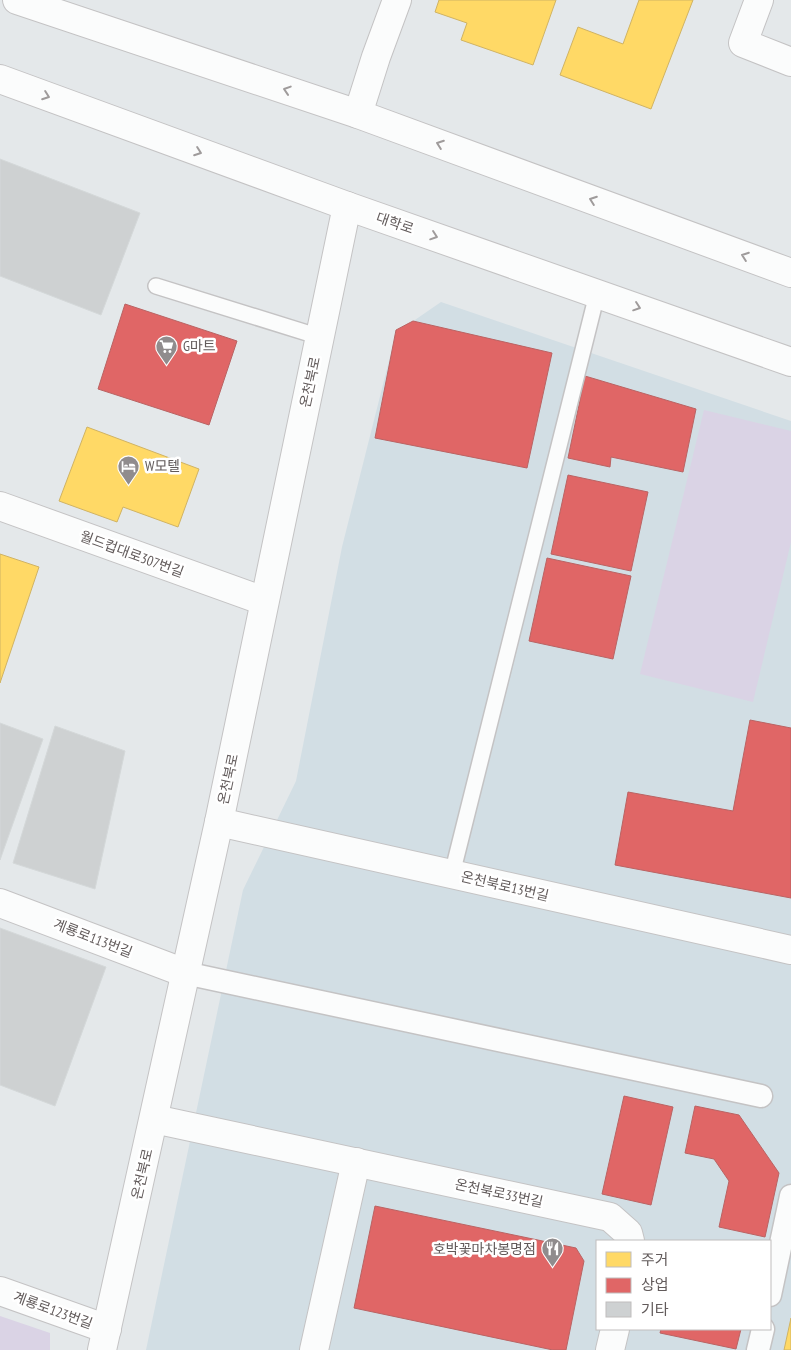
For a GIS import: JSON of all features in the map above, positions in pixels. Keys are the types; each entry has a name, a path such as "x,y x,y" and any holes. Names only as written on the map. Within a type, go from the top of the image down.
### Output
{"street":[{"path":"17,0 358,114 791,273"},
{"path":"358,114 397,0"},
{"path":"759,0 743,43 791,62"},
{"name":"대학로","path":"0,79 347,206 791,362"},
{"name":"온천북로","path":"105,1339 219,822 347,206"},
{"name":"월드컵대로307번길","path":"0,506 264,601"},
{"name":"온천북로13번길","path":"219,822 791,950"},
{"name":"계룡로113번길","path":"0,903 185,973"},
{"path":"185,973 761,1096"},
{"name":"온천북로33번길","path":"154,1119 610,1217 628,1233 630,1240"},
{"path":"314,1350 356,1162"},
{"path":"771,1290 791,1196"},
{"name":"계룡로123번길","path":"0,1291 105,1339"},
{"path":"610,1350 615,1330"},
{"path":"758,1350 762,1330"}],"lane":[{"path":"156,286 320,337"},
{"path":"452,874 597,294"}],"shaded area":[{"path":"441,302 791,421 791,1350 146,1350 243,890 296,781 342,547 396,333"},
{"path":"704,410 791,431 791,542 753,702 640,674"},
{"path":"0,1316 50,1333 50,1350 0,1350"}],"building: 주거":[{"path":"439,0 556,0 533,65 461,40 467,23 435,12"},
{"path":"639,0 693,0 651,109 560,75 578,27 623,44"},
{"name":"W모텔","path":"87,427 199,469 178,527 123,507 117,522 59,501"},
{"path":"0,554 39,567 0,683"},
{"path":"791,1318 791,1350 784,1350"}],"building: 상업":[{"name":"G마트","path":"125,304 237,341 209,425 98,389"},
{"path":"413,321 552,353 527,468 375,438 396,330"},
{"path":"585,376 696,409 683,472 611,457 610,467 568,458"},
{"path":"568,475 648,492 631,571 551,554"},
{"path":"547,558 631,576 613,659 529,641"},
{"path":"750,720 791,728 791,898 615,865 628,792 733,811"},
{"path":"624,1096 673,1107 651,1205 602,1194"},
{"path":"695,1106 739,1115 779,1173 765,1237 719,1227 729,1181 714,1159 685,1153"},
{"path":"375,1206 576,1248 584,1261 566,1350 553,1350 354,1308"},
{"path":"661,1330 741,1330 736,1349 660,1333"}],"building: 기타":[{"path":"0,159 140,213 101,315 0,276"},
{"path":"0,723 43,739 0,860"},
{"path":"55,726 125,751 95,889 13,863"},
{"path":"0,928 106,967 55,1106 0,1085"}],"place":[{"name":"G마트","path":"167,365"},
{"name":"W모텔","path":"129,485"},
{"name":"호박꽃마차봉명점","path":"552,1268"}]}
